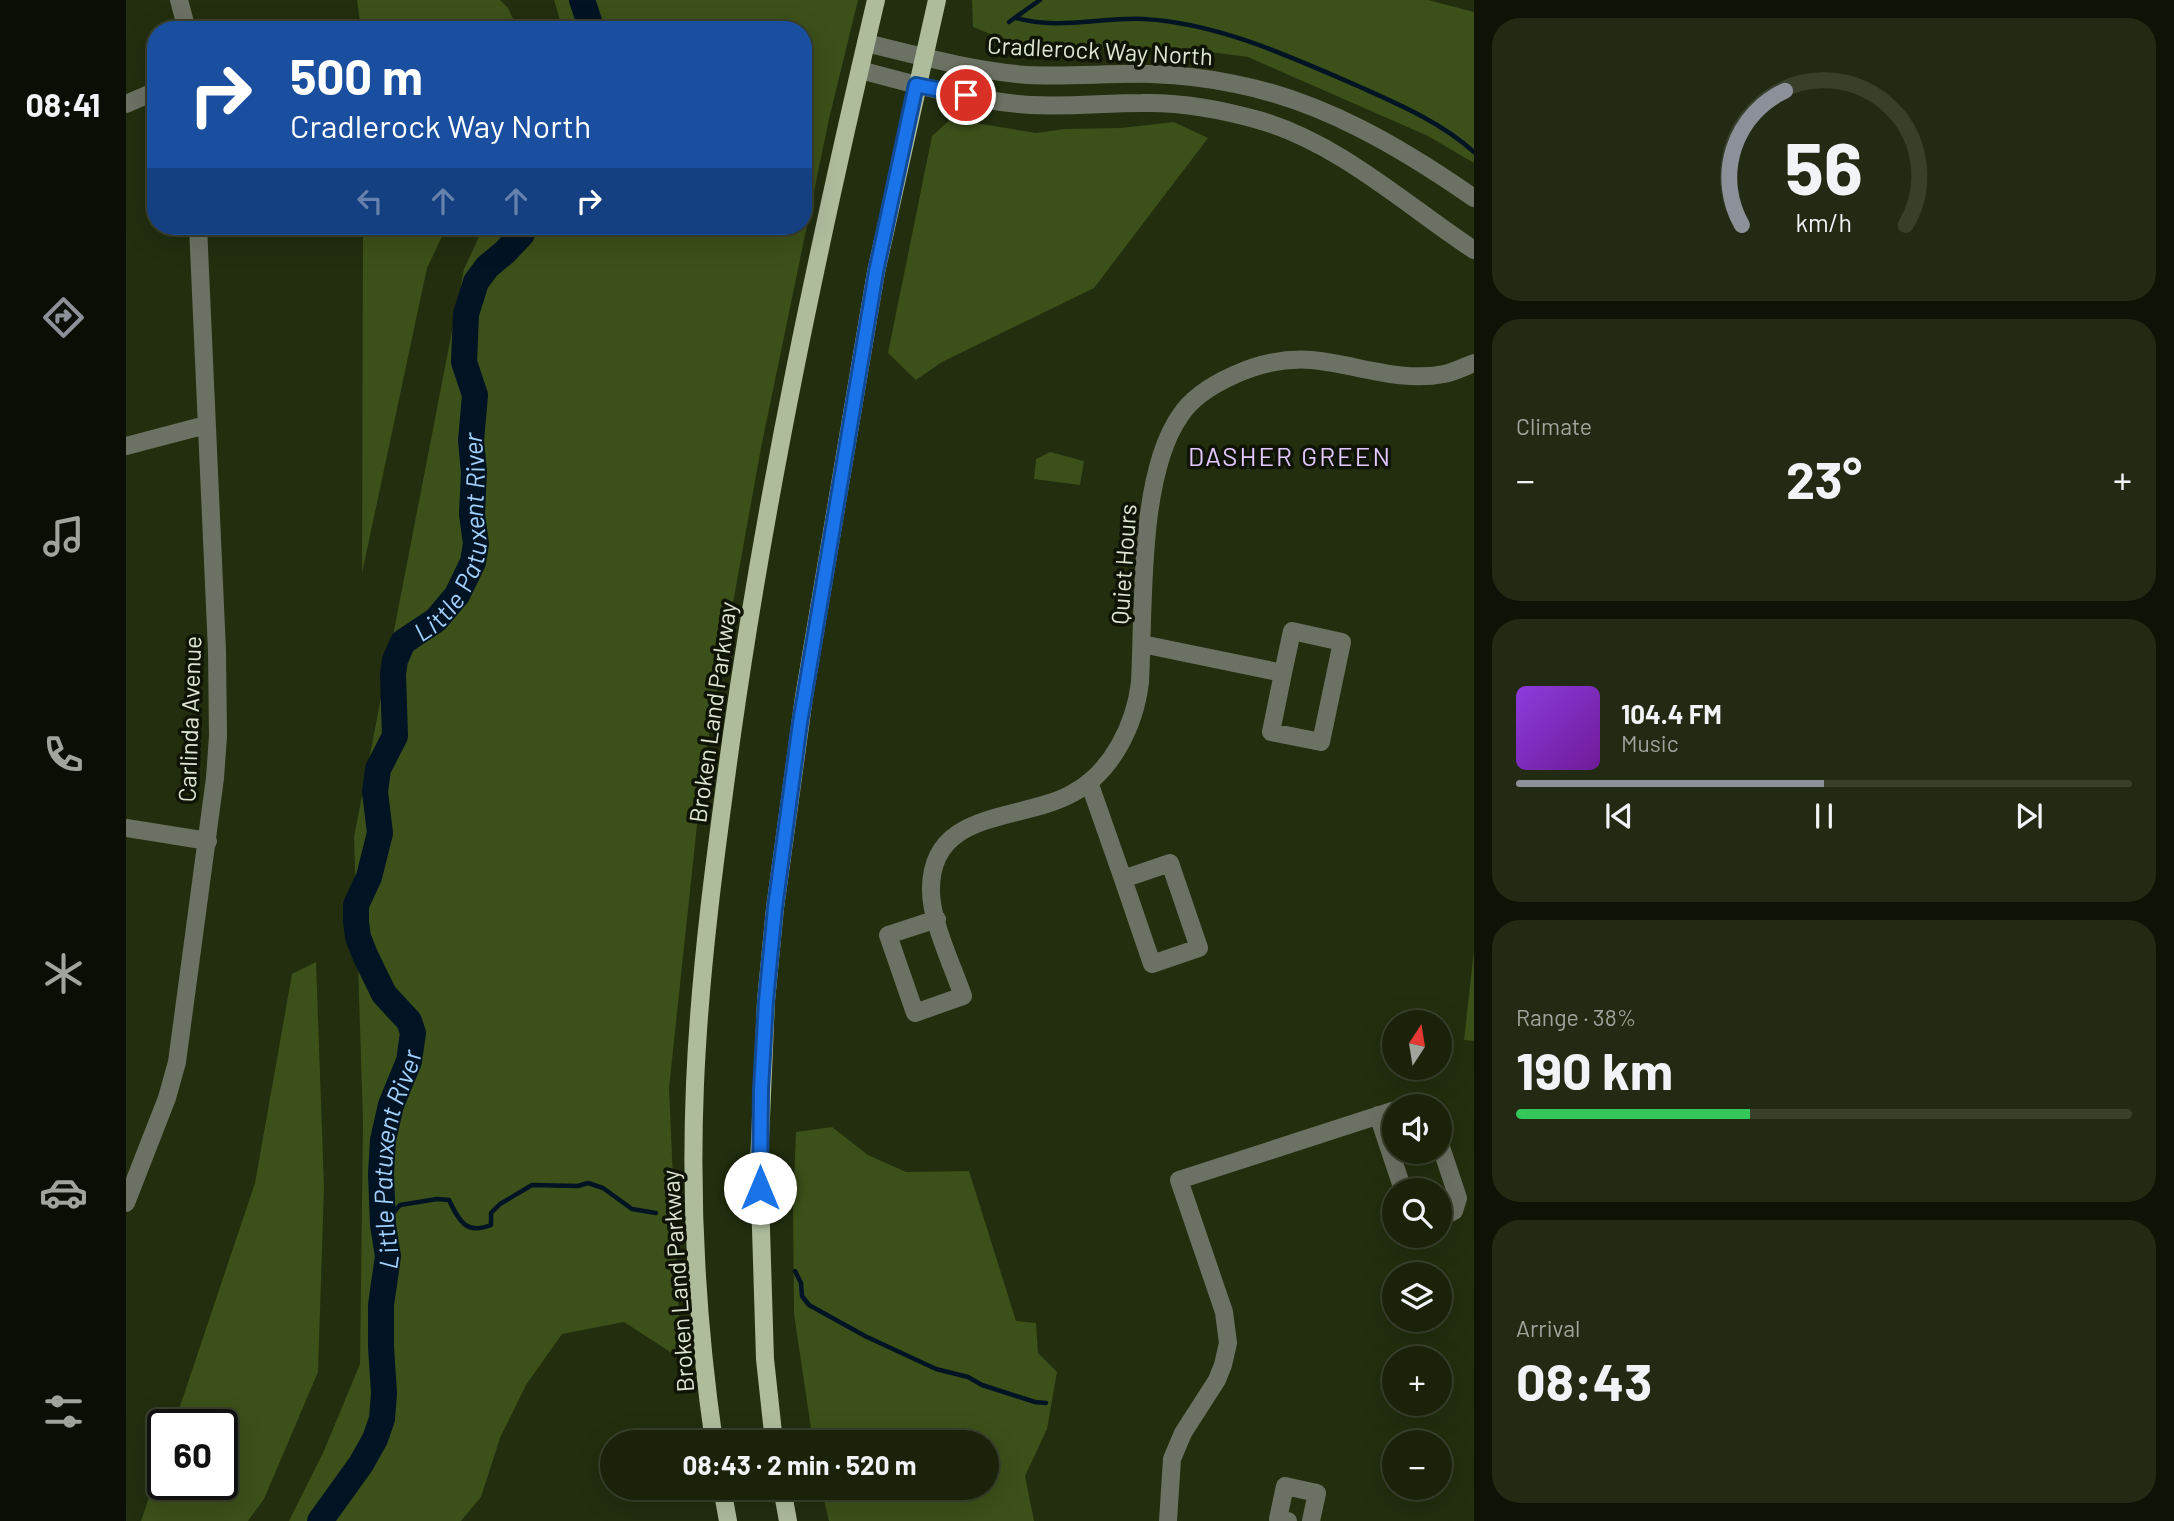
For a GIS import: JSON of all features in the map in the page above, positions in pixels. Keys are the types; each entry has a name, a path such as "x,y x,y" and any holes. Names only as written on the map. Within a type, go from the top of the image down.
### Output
{"main road":[{"name":"Broken Land Parkway","path":"713,1430 696,1260 694,1085 700,990 725,787 757,573 806,309 876,0"},
{"path":"773,1430 765,1359 760,1164 766,1001 775,908 804,697 876,272 937,0"},
{"path":"724,1500 728,1521"},
{"path":"784,1500 788,1521"}],"street":[{"path":"179,0 185,21"},
{"name":"Cradlerock Way North","path":"866,43 923,57 1025,74 1173,75 1239,84 1305,104 1346,121 1418,160 1474,198"},
{"name":"Cradlerock Way North","path":"860,70 916,85 1027,105 1063,107 1164,104 1204,108 1264,122 1294,133 1351,165 1474,250"},
{"path":"126,104 147,95"},
{"name":"Carlinda Avenue","path":"126,1203 167,1098 177,1062 215,778 218,696 198,235"},
{"name":"Quiet Hours","path":"937,919 888,936 915,1013 963,996 932,903 932,872 936,858 945,844 959,832 975,824 1059,800 1075,792 1089,782 1115,753 1132,720 1138,703 1148,520 1154,481 1170,432 1188,405 1224,379 1246,369 1278,362 1308,360 1404,376 1446,374 1474,363"},
{"path":"126,446 206,425"},
{"path":"1292,631 1342,642 1321,742 1271,732 1283,673 1292,631"},
{"path":"1142,644 1283,673"},
{"path":"1089,782 1152,964 1199,948 1170,863 1123,879"},
{"path":"126,828 208,841"},
{"path":"1168,1521 1172,1459 1183,1433 1217,1380 1228,1343 1224,1312 1179,1180 1382,1113"},
{"path":"1452,1180 1458,1198 1452,1212"},
{"path":"1288,1521 1278,1519 1285,1486 1317,1493 1311,1521"}],"green space":[{"path":"357,0 500,0 508,8 514,21 360,21"},
{"path":"554,0 858,0 812,201 812,21 560,21"},
{"path":"972,0 1428,0 1474,12 1474,163 1428,136 1248,57 1173,47 1078,50 1008,41 973,27"},
{"path":"951,119 1036,133 1174,122 1208,138 1094,288 942,362 916,380 888,353 932,136"},
{"path":"363,235 443,235 427,268 362,573"},
{"path":"480,235 805,235 761,448 703,769 669,1088 681,1359 624,1322 562,1334 526,1385 500,1438 481,1497 461,1521 289,1521 323,1453 360,1364 363,1122 354,837 464,269"},
{"path":"1050,452 1084,461 1080,485 1034,479 1036,459"},
{"path":"1474,950 1474,1041 1464,1040"},
{"path":"316,962 324,1187 318,1372 264,1499 248,1521 141,1521 148,1500 238,1500 238,1409 179,1409 255,1183 292,974"},
{"path":"832,1127 868,1155 906,1172 969,1171 1016,1321 1036,1323 1038,1353 1057,1372 1047,1429 1025,1476 1034,1521 829,1521 824,1500 999,1500 999,1430 811,1430 794,1314 793,1209 796,1132"}],"waterway":[{"name":"Little Patuxent River","path":"582,0 589,21"},
{"path":"1009,22 1040,0"},
{"path":"1016,18 1047,23 1144,19 1227,34 1307,64 1404,107 1448,132 1474,152"},
{"name":"Little Patuxent River","path":"320,1521 361,1464 375,1439 382,1419 384,1393 381,1305 388,1256 383,1225 383,1140 391,1105 409,1061 413,1033 409,1021 384,994 365,955 358,937 356,905 369,877 380,833 375,792 378,769 395,736 395,660 403,642 436,620 457,595 473,562 476,544 472,514 474,472 471,441 475,395 464,362 466,314 476,282 487,267 521,235"},
{"path":"383,1225 400,1205 437,1199 449,1200 464,1224 482,1228 491,1225 491,1213 500,1204 532,1185 578,1186 588,1183 603,1188 632,1209 656,1213"},
{"path":"795,1271 801,1283 802,1296 809,1305 865,1336 936,1369 968,1377 982,1385 1035,1402 1046,1403"}],"district":[{"name":"DASHER GREEN","path":"1290,455"}],"route":[{"path":"760,1188 761,1090 775,908 804,697 876,272 916,85 966,95"}]}
